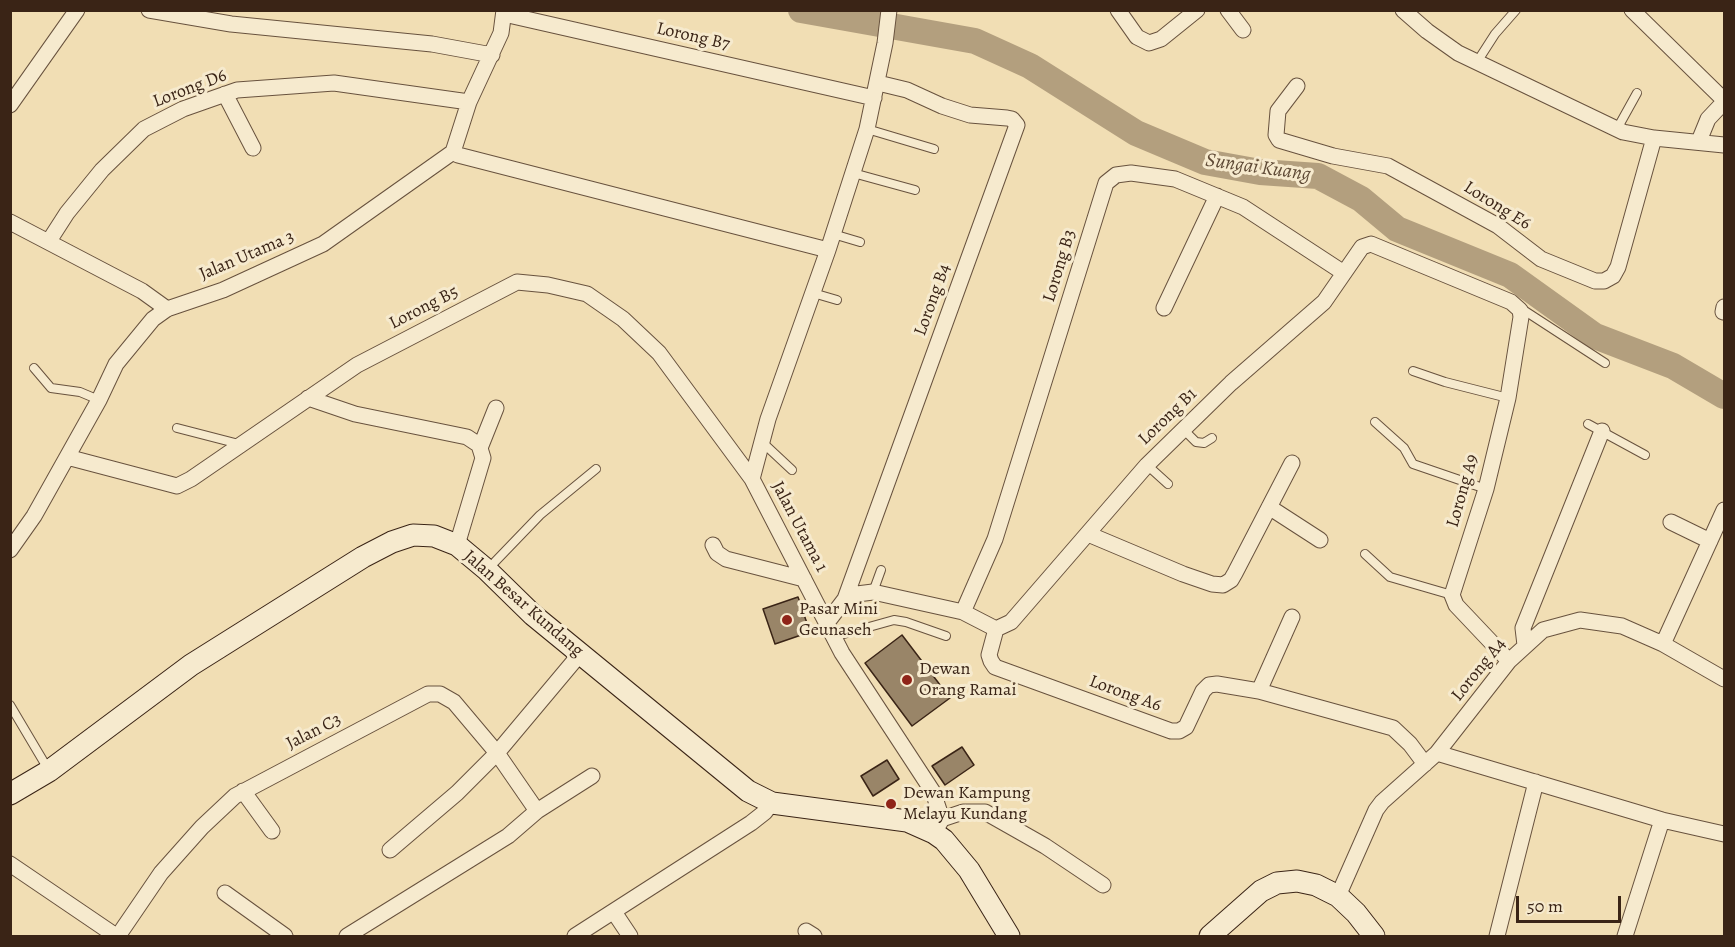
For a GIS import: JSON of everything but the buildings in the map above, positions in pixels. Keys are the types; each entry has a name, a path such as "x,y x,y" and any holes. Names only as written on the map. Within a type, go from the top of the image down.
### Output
{"main road":[{"name":"Jalan Besar Kundang","path":"10,794 49,771 191,665 363,557 392,542 413,535 434,536 457,545 487,570 533,615 748,791 772,802 938,826 944,840 969,870 1009,936"},
{"path":"1210,936 1261,891 1286,881 1307,882 1338,896 1356,913 1374,936"}],"street":[{"path":"10,105 76,10"},
{"path":"149,10 231,24 432,44 492,55"},
{"name":"Jalan Utama 1","path":"890,10 878,83 867,129 828,250 773,404 752,479 830,631 878,709 925,777 933,792 938,826"},
{"path":"1118,10 1137,37 1149,43 1161,39 1197,10"},
{"path":"1228,10 1243,30"},
{"path":"1403,10 1444,44 1623,132 1654,138 1725,145"},
{"path":"504,12 501,33 469,102 453,152 828,250"},
{"name":"Lorong B7","path":"504,12 874,98"},
{"path":"1636,12 1725,101 1708,119 1699,141"},
{"name":"Lorong D6","path":"49,241 67,213 102,170 144,129 183,109 237,90 334,83 469,102"},
{"name":"Lorong B4","path":"830,631 846,600 1017,125 1012,119 970,115 942,106 907,90 878,83"},
{"name":"Lorong E6","path":"1297,86 1278,111 1276,135 1279,140 1333,156 1388,166 1498,226 1540,259 1594,281 1604,281 1613,276 1618,267 1654,138"},
{"path":"225,94 252,148"},
{"name":"Jalan Utama 3","path":"10,550 34,516 99,400 116,363 153,319 167,309 224,290 323,244 453,152"},
{"name":"Lorong B3","path":"963,612 995,539 1106,183 1116,175 1131,174 1175,179 1243,207 1344,273"},
{"path":"1164,308 1217,196"},
{"path":"10,222 142,291 167,309"},
{"name":"Lorong B1","path":"996,629 1011,622 1147,465 1183,429 1231,383 1323,302 1362,247 1371,244 1511,302 1520,310"},
{"name":"Lorong B5","path":"67,457 177,486 191,479 357,365 518,282 548,285 586,294 623,319 659,353 752,479"},
{"name":"Lorong A9","path":"1452,595 1486,489 1508,398 1521,317 1520,310"},
{"path":"308,398 355,414 467,437 480,448 483,458 457,545"},
{"path":"480,448 496,408"},
{"path":"1525,645 1523,628 1595,428"},
{"path":"1088,534 1183,574 1223,585 1231,580 1235,573 1292,463"},
{"path":"1269,507 1320,540"},
{"path":"1663,644 1725,510"},
{"path":"1671,522 1710,541"},
{"path":"712,545 717,553 726,559 804,579"},
{"path":"846,600 857,594 873,592 963,612 996,629"},
{"path":"1452,595 1456,605 1509,661"},
{"path":"1259,691 1292,617"},
{"name":"Lorong A4","path":"1338,896 1376,810 1437,753 1509,661 1543,630 1580,620 1622,626 1663,644 1725,679"},
{"name":"Lorong A6","path":"996,629 989,655 995,667 1171,731 1179,731 1186,726 1203,691 1209,685 1217,684 1259,691 1393,728 1401,734 1425,764"},
{"path":"390,850 457,793 497,753 580,654"},
{"name":"Jalan C3","path":"117,936 161,873 182,848 202,826 243,790 428,694 440,694 454,702 497,753 537,811"},
{"path":"1437,753 1662,820 1725,834"},
{"path":"347,936 508,836 537,811 592,776"},
{"path":"1497,936 1536,782"},
{"path":"243,790 272,831"},
{"path":"575,936 751,823 765,812 772,802"},
{"path":"938,826 963,812 985,812 1045,846 1103,885"},
{"path":"1625,936 1662,820"},
{"path":"10,864 117,936"},
{"path":"225,893 285,936"},
{"path":"614,912 630,936"}],"lane":[{"path":"1477,62 1495,34 1516,10"},
{"path":"1617,129 1637,93"},
{"path":"867,129 934,149"},
{"path":"852,173 915,190"},
{"path":"833,234 860,242"},
{"path":"813,293 837,300"},
{"path":"1520,310 1526,311 1605,363"},
{"path":"34,368 51,388 80,392 99,400"},
{"path":"1413,371 1444,382 1508,398"},
{"path":"1375,422 1404,448 1413,464 1486,489"},
{"path":"177,428 239,444"},
{"path":"1595,428 1645,455"},
{"path":"1183,429 1196,442 1204,443 1212,438"},
{"path":"762,442 792,470"},
{"path":"1147,465 1168,484"},
{"path":"487,570 540,515 596,470"},
{"path":"1365,554 1390,577 1452,595"},
{"path":"873,592 881,570"},
{"path":"830,631 894,620 946,636"},
{"path":"10,705 49,771"}],"waterway":[{"name":"Sungai Kuang","path":"801,10 975,41 1030,66 1136,133 1205,162 1260,172 1318,176 1361,199 1397,229 1510,275 1595,336 1673,366 1724,396"}],"place":[{"name":"Pasar Mini Geunaseh","path":"787,620"},
{"name":"Dewan Orang Ramai","path":"907,680"},
{"name":"Dewan Kampung Melayu Kundang","path":"891,804"}]}
